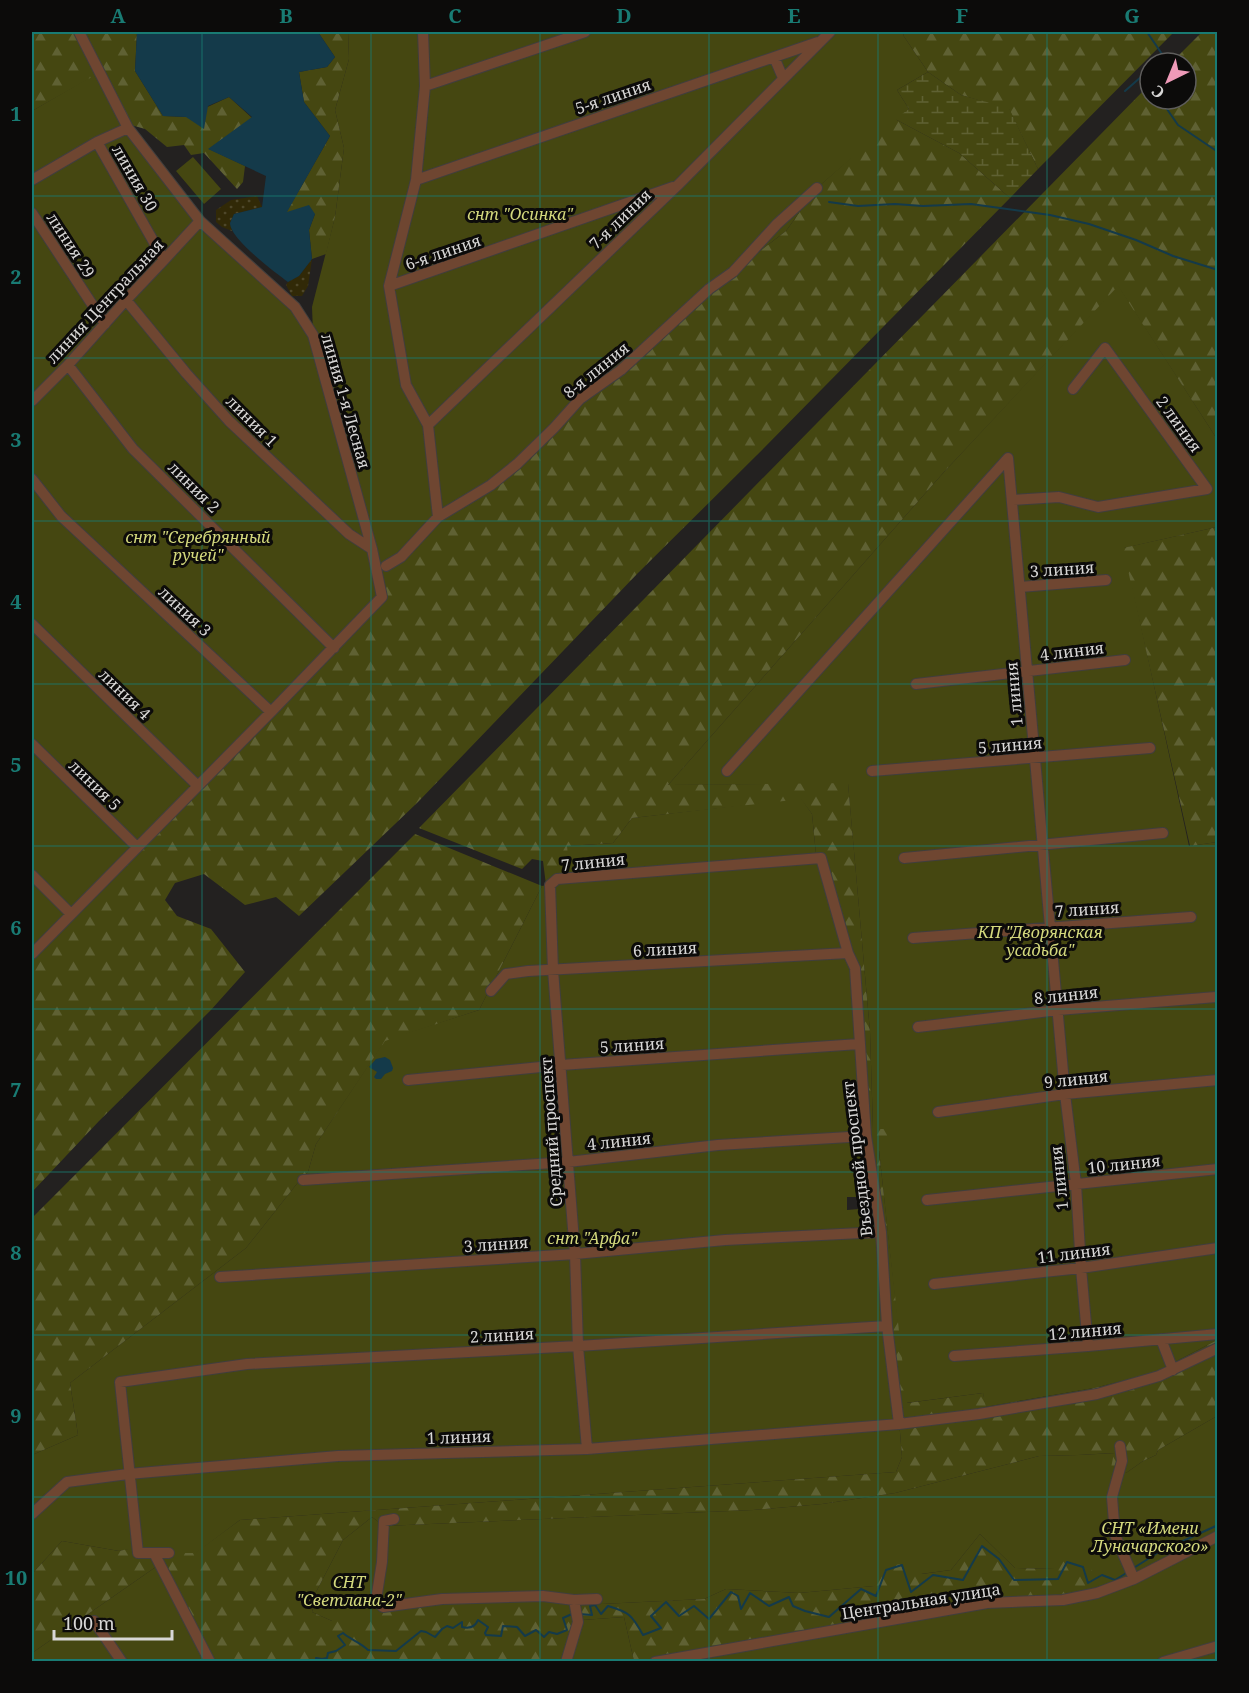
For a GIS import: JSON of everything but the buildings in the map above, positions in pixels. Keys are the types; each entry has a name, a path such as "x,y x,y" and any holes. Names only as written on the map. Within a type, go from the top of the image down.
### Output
{"street":[{"path":"32,180 126,126 79,32"},
{"path":"423,32 425,86 416,180 389,286 406,385 428,425 438,517"},
{"path":"425,86 585,32"},
{"name":"7-я линия","path":"428,425 676,186 830,32"},
{"name":"5-я линия","path":"416,180 820,41"},
{"path":"774,57 783,78"},
{"name":"линия 1-я Лесная","path":"126,126 200,221 295,307 313,334 372,549 382,597 334,648"},
{"name":"линия 30","path":"97,142 164,260"},
{"name":"6-я линия","path":"389,286 676,186"},
{"name":"8-я линия","path":"386,566 401,557 438,517 491,485 518,464 580,399 621,370 709,289 733,272 777,224 817,188"},
{"name":"линия 29","path":"32,213 105,324"},
{"name":"линия Центральная","path":"33,395 68,364 200,221"},
{"name":"линия 1","path":"126,300 229,421 349,534 372,549"},
{"name":"2 линия","path":"1013,500 1059,497 1098,507 1207,489 1105,348 1073,389"},
{"name":"линия 2","path":"68,364 133,449 334,648"},
{"name":"1 линия","path":"727,771 1008,458 1065,1094 1076,1185 1088,1346"},
{"name":"линия 3","path":"32,479 61,516 271,712"},
{"name":"3 линия","path":"1020,587 1106,580"},
{"name":"линия 4","path":"32,624 198,786"},
{"path":"32,954 334,648"},
{"name":"4 линия","path":"916,684 1125,660"},
{"name":"линия 5","path":"32,744 137,847"},
{"name":"5 линия","path":"872,771 1150,748"},
{"path":"904,858 1163,833"},
{"name":"7 линия","path":"549,885 557,879 821,858"},
{"name":"Въездной проспект","path":"821,858 855,968 866,1136 881,1232 887,1326 900,1424"},
{"path":"32,875 71,914"},
{"name":"Средний проспект","path":"549,885 575,1254 578,1346 587,1449"},
{"name":"7 линия","path":"913,938 1191,917"},
{"name":"6 линия","path":"491,991 506,974 849,954"},
{"name":"8 линия","path":"918,1027 1058,1010 1216,997"},
{"name":"5 линия","path":"408,1080 561,1065 860,1044"},
{"name":"9 линия","path":"938,1112 1065,1094 1218,1080"},
{"name":"4 линия","path":"303,1179 568,1162 718,1145 866,1136"},
{"name":"10 линия","path":"927,1200 1218,1169"},
{"name":"3 линия","path":"220,1277 575,1254 725,1240 881,1232"},
{"name":"11 линия","path":"933,1284 1081,1268 1218,1248"},
{"name":"2 линия","path":"128,1474 120,1382 247,1364 887,1326"},
{"name":"12 линия","path":"954,1356 1218,1334"},
{"path":"1161,1339 1173,1370"},
{"name":"1 линия","path":"32,1514 66,1482 128,1474 338,1456 587,1449 900,1424 979,1414 1097,1394 1159,1376 1218,1348"},
{"path":"1120,1446 1122,1461 1112,1497 1114,1535 1134,1579"},
{"path":"128,1474 138,1553 169,1553"},
{"path":"394,1519 384,1521 382,1562 376,1600 383,1607 442,1599 543,1596 574,1600 597,1599"},
{"name":"Центральная улица","path":"655,1662 987,1603 1063,1600 1097,1593 1134,1579 1218,1536"},
{"path":"154,1553 210,1662"},
{"path":"566,1662 578,1622 574,1600"},
{"path":"94,1621 122,1662"},
{"path":"1163,1662 1218,1646"}],"green space":[{"path":"32,32 137,32 135,71 163,116 186,117 229,97 252,118 209,149 245,166 243,182 237,189 204,153 191,155 184,145 167,147 145,129 124,123 99,73 32,111"},
{"path":"318,32 348,32 349,59 335,110 344,148 335,217 326,254 312,259 309,230 315,214 286,213 330,136 304,102 299,72 327,67 335,57"},
{"path":"348,32 905,32 903,35 928,72 897,90 909,109 817,188 786,231 733,272 532,451 401,557 377,571 382,597 32,954 32,111 99,72 124,123 200,221 295,307 313,333 312,307 335,217 344,148 335,110 349,59"},
{"path":"905,32 1174,32 1155,51 1138,51 1138,68 1038,169 1009,109 961,95 928,72 903,35"},
{"path":"1202,32 1217,32 1217,439 1118,286 944,472 668,785 848,783 870,1032 873,1129 887,1129 888,1149 879,1151 907,1403 983,1393 986,1407 1094,1388 1154,1373 1217,1340 1217,1416 1158,1450 1156,1455 1126,1473 1111,1468 1114,1453 1039,1456 895,1493 822,1504 753,1510 384,1526 372,1517 343,1540 316,1592 312,1612 332,1621 372,1621 382,1606 442,1599 574,1602 578,1622 566,1661 210,1661 160,1564 32,1653 32,1574 62,1541 119,1551 137,1547 138,1553 195,1553 240,1520 896,1472 902,1457 900,1432 887,1318 855,971 816,854 812,814 801,799 632,818 613,843 567,846 570,878 546,885 543,861 532,859 522,869 419,828 1138,96 1138,111 1198,111 1198,51 1183,51"},
{"path":"928,72 961,95 1009,108 1038,169 1010,198 959,153 895,119 909,109 897,90"},
{"path":"895,119 959,153 1010,198 637,574 418,802 299,916 276,897 245,905 204,874 175,883 165,900 177,916 211,929 245,972 210,1011 99,1121 32,1192 32,954 381,597 376,571 401,557 438,517 491,485 580,399 786,231 817,188"},
{"path":"193,157 221,189 204,204 176,171"},
{"name":"КП \"Дворянская усадьба\"","path":"1118,285 1217,439 1217,527 1124,548 1189,846 1217,842 1217,1340 1154,1373 1094,1388 985,1407 983,1393 906,1403 879,1150 887,1129 873,1129 870,1032 848,784 668,785 944,472"},
{"path":"1217,527 1217,842 1190,846 1123,548"},
{"name":"снт \"Арфа\"","path":"801,798 812,814 816,854 855,971 887,1318 900,1432 902,1457 896,1472 240,1520 196,1553 138,1553 137,1548 119,1551 62,1541 32,1574 32,1455 78,1435 70,1383 246,1248 308,1172 316,1144 385,1040 479,1010 542,886 546,885 566,846 613,843 632,818","holes":["847,1197 858,1197 859,1209 847,1210"]},
{"path":"415,834 542,886 479,1010 385,1041 316,1144 308,1172 246,1248 70,1383 78,1435 32,1455 32,1218"},
{"name":"СНТ «Имени Луначарского»","path":"1217,1416 1217,1661 655,1661 1054,1569 1015,1568 980,1534 951,1570 921,1574 874,1586 799,1593 726,1589 704,1599 581,1605 582,1620 624,1617 634,1661 566,1661 372,1621 332,1621 312,1612 316,1592 343,1540 372,1517 384,1526 753,1510 822,1504 895,1493 1039,1456 1115,1453 1126,1473 1156,1455 1158,1450"},
{"path":"980,1534 1015,1568 1054,1569 1065,1559 1091,1569 1105,1590 1090,1595 987,1603 655,1662 634,1661 624,1617 582,1620 581,1605 704,1599 726,1589 799,1593 874,1586 886,1566 910,1563 922,1574 951,1570"},
{"path":"160,1564 210,1661 32,1662 32,1653"}],"sand":[{"path":"257,196 262,207 234,214 230,223 232,231 216,222 216,210 231,200"},
{"path":"312,259 308,286 302,296 292,296 286,285 299,276"}],"water":[{"path":"137,32 318,32 335,57 327,67 299,72 304,102 330,136 287,212 309,205 315,214 309,230 312,259 299,276 288,282 254,255 232,230 230,223 234,214 262,207 266,176 208,149 252,117 229,97 208,106 204,129 186,117 163,116 135,71"},
{"path":"385,1057 390,1060 392,1071 381,1079 376,1079 374,1077 377,1072 369,1067 376,1059"}],"waterway":[{"path":"1147,32 1160,51"},
{"path":"1125,91 1138,80"},
{"path":"1168,111 1178,125 1218,152"},
{"path":"829,202 858,206 971,204 1050,215 1089,224 1173,256 1218,270"},
{"path":"1132,1569 1159,1552 1218,1525"},
{"path":"579,1614 592,1615 590,1606 595,1605 601,1614 608,1606 615,1608 629,1615 643,1635 661,1628 651,1616 666,1602 679,1616 694,1606 709,1619 731,1592 738,1596 741,1609 750,1593 769,1606 789,1597 793,1606 829,1617 861,1589 876,1596 886,1570 902,1565 911,1592 933,1575 963,1580 982,1546 999,1559 1014,1580 1058,1579 1067,1562 1083,1567 1088,1583 1102,1575 1115,1580 1128,1572"},
{"path":"316,1662 316,1658 327,1658 328,1653 345,1645 338,1636 343,1633 368,1650 396,1651 421,1631 435,1637 447,1626 453,1628 462,1622 462,1627 470,1628 478,1620 488,1627 486,1635 501,1636 503,1626 517,1627 525,1636 536,1630 544,1637 549,1632 557,1634 567,1630 563,1618 572,1614"}],"park label":[{"name":"снт \"Осинка\"","path":"520,214"},
{"name":"снт \"Серебрянный ручей\"","path":"198,546"},
{"name":"СНТ \"Светлана-2\"","path":"349,1591"}]}
